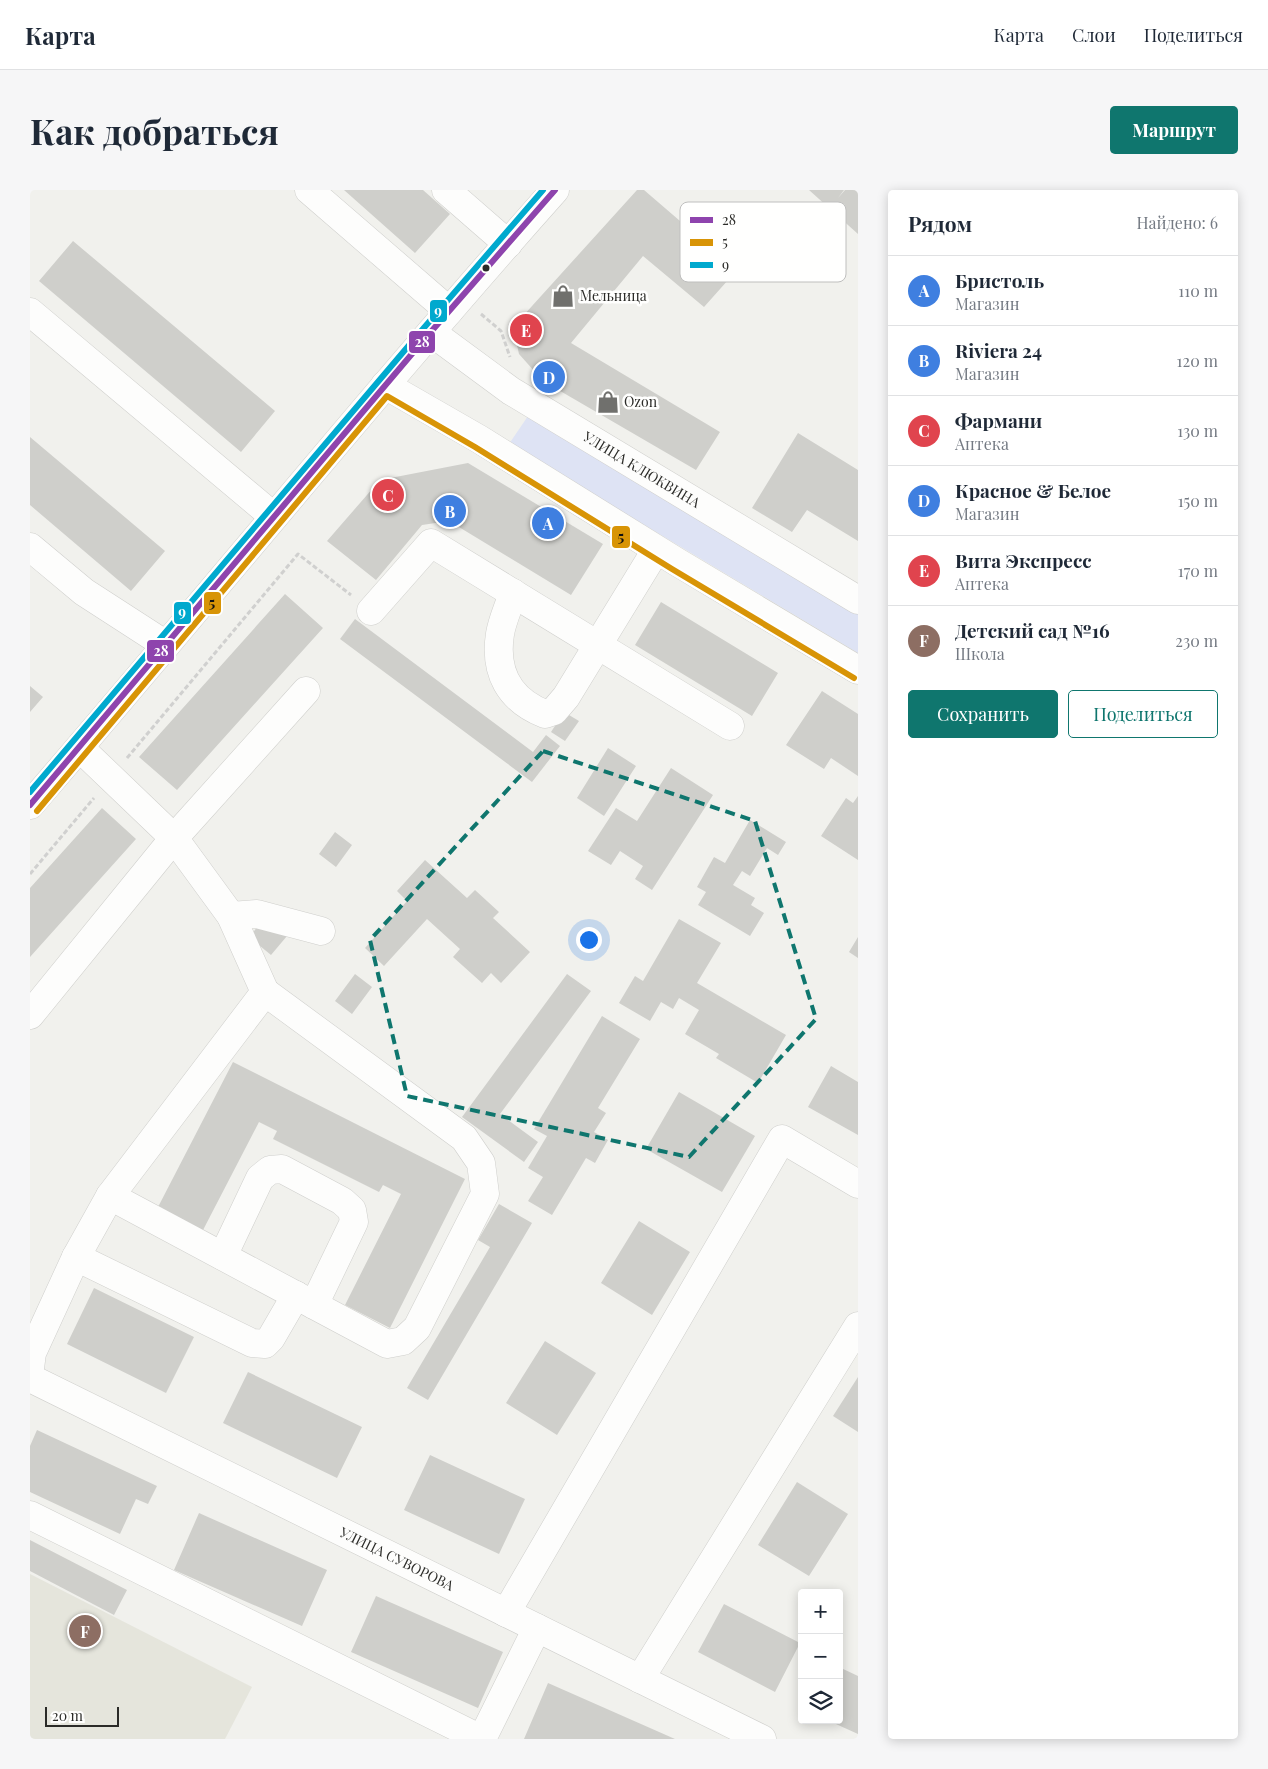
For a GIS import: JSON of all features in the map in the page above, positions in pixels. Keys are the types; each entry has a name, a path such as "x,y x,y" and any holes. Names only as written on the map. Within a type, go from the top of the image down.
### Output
{"street":[{"path":"309,190 449,311"},
{"path":"446,190 508,244"},
{"path":"30,805 80,748 273,516 555,190"},
{"path":"30,312 273,516"},
{"name":"УЛИЦА КЛЮКВИНА","path":"431,332 511,391 858,600"},
{"path":"385,385 479,439 656,550 858,670"},
{"path":"371,610 431,543 730,726"},
{"path":"30,547 84,592 166,645"},
{"path":"513,593 500,634 499,667 507,686 516,697 534,710 545,714 554,711 566,697 656,550"},
{"path":"30,1015 174,838 306,691"},
{"path":"80,748 174,838 231,916 265,992 464,1138 481,1163 485,1194 417,1328 403,1341 387,1344 110,1196"},
{"path":"231,916 257,914 321,931"},
{"path":"30,1368 32,1353 76,1257 110,1196 265,992"},
{"path":"506,1612 782,1139 858,1184"},
{"path":"76,1257 252,1344 265,1344 305,1300 354,1222 352,1210 342,1201 282,1169 270,1170 260,1178 223,1256"},
{"path":"640,1679 858,1326"},
{"name":"УЛИЦА СУВОРОВА","path":"30,1378 762,1739"},
{"path":"30,1515 481,1739 537,1628"}],"path":[{"path":"30,874 298,554 371,610"}],"highlighted area":[{"path":"543,751 755,821 816,1019 689,1157 407,1096 370,940"}],"shaded area":[{"path":"528,416 858,614 858,653 509,444"},
{"path":"30,1574 252,1687 225,1739 30,1739"}],"building":[{"path":"344,190 423,190 450,214 415,253"},
{"path":"637,190 644,190 680,221 680,282 726,282 704,307 643,256 571,343 720,432 696,470 543,381 519,354 513,327"},
{"path":"809,190 844,190 838,198 845,190 858,190 858,234 846,223 846,202 822,202"},
{"path":"73,241 275,411 241,452 39,281"},
{"path":"798,433 858,470 858,541 807,510 792,532 752,508"},
{"path":"30,437 165,551 131,591 30,505"},
{"path":"468,463 603,544 571,595 449,521 422,525 376,580 327,541 380,480"},
{"path":"285,594 323,628 177,790 139,757"},
{"path":"661,602 778,673 752,716 635,645"},
{"path":"355,619 533,752 546,735 560,746 532,782 340,639"},
{"path":"30,686 43,697 30,712"},
{"path":"822,691 858,714 858,776 831,758 824,769 786,745"},
{"path":"564,712 579,721 565,741 551,732"},
{"path":"608,748 636,766 604,816 577,798"},
{"path":"671,768 713,795 652,890 635,879 643,866 620,851 611,865 588,851 616,808 637,821"},
{"path":"858,796 858,860 821,836 846,798 853,803"},
{"path":"102,808 136,839 30,957 30,888"},
{"path":"750,820 786,842 778,855 767,848 750,876 742,871 733,885 755,898 751,905 764,913 750,936 698,905 706,892 697,887 714,857 725,863"},
{"path":"335,832 352,845 336,867 319,854"},
{"path":"425,860 467,898 475,890 499,912 493,918 530,952 501,983 491,973 482,983 453,957 460,949 427,919 384,966 365,948 407,901 397,891"},
{"path":"265,918 287,936 271,955 249,937"},
{"path":"679,919 721,943 697,983 786,1035 758,1083 716,1058 719,1054 685,1034 699,1010 679,998 673,1009 661,1002 650,1021 619,1003 635,976 643,981"},
{"path":"858,937 858,958 849,952"},
{"path":"355,974 372,987 352,1014 335,1001"},
{"path":"567,974 591,991 500,1114 538,1142 524,1162 462,1117"},
{"path":"602,1016 640,1039 598,1108 606,1113 594,1132 608,1140 595,1163 586,1158 552,1215 528,1201 543,1177 528,1168 547,1136 534,1129"},
{"path":"233,1062 465,1179 390,1328 345,1305 401,1194 383,1185 379,1192 273,1139 277,1131 259,1122 202,1232 157,1209"},
{"path":"831,1066 858,1082 858,1135 808,1107"},
{"path":"679,1092 755,1136 722,1192 646,1149"},
{"path":"499,1204 532,1223 428,1400 407,1388 490,1247 478,1240"},
{"path":"639,1221 690,1252 652,1315 601,1283"},
{"path":"94,1288 194,1337 166,1393 67,1344"},
{"path":"545,1341 596,1373 557,1435 506,1403"},
{"path":"248,1372 362,1427 337,1478 223,1423"},
{"path":"858,1377 858,1432 833,1416"},
{"path":"37,1430 157,1486 148,1504 136,1499 120,1534 30,1492 30,1446"},
{"path":"430,1455 525,1499 499,1554 404,1510"},
{"path":"797,1482 848,1514 809,1576 758,1545"},
{"path":"199,1513 327,1570 302,1626 174,1570"},
{"path":"30,1540 127,1590 114,1615 30,1571"},
{"path":"376,1596 503,1652 478,1708 351,1652"},
{"path":"724,1604 798,1642 798,1647 775,1692 698,1652"},
{"path":"843,1669 858,1676 858,1734 836,1724 843,1724"},
{"path":"548,1683 675,1739 524,1739"}],"transit line":[{"name":"9","path":"30,792 543,190"},
{"name":"28","path":"30,805 422,342 555,190"},
{"name":"5","path":"37,811 387,396 475,447 672,569 854,678"}],"place":[{"name":"Мельница","path":"563,296"},
{"name":"Вита Экспресс","path":"526,330"},
{"name":"Красное & Белое","path":"549,377"},
{"name":"Ozon","path":"608,402"},
{"name":"Фармани","path":"388,495"},
{"name":"Riviera 24","path":"450,511"},
{"name":"Бристоль","path":"548,523"},
{"name":"Детский сад №16","path":"85,1631"}]}
